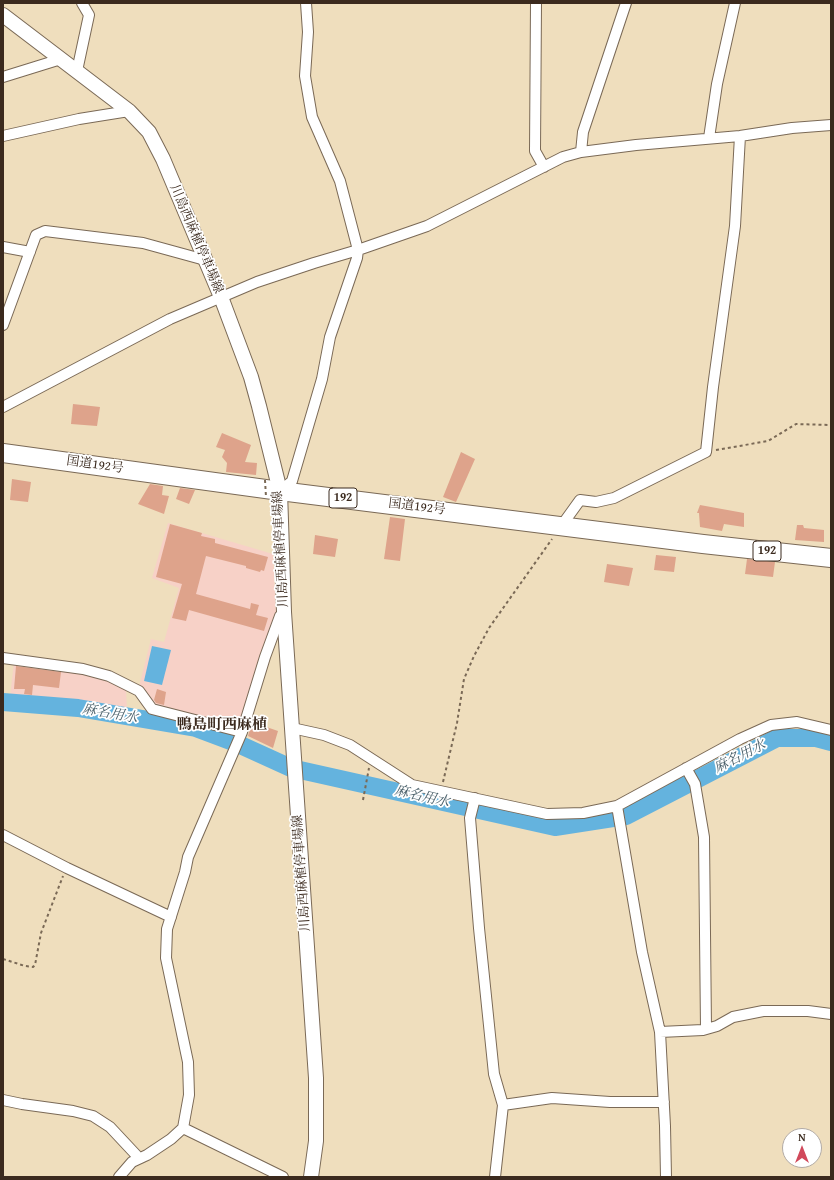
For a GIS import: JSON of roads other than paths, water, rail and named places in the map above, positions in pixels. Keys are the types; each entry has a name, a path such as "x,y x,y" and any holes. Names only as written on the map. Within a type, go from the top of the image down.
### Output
{"highway":[{"name":"国道192号","path":"3,453 273,494 562,525 684,542 831,558"}],"main road":[{"name":"川島西麻植停車場線","path":"3,15 129,111 149,132 221,297 251,377 273,494 284,612 316,1078 316,1141 311,1177"}],"street":[{"path":"76,71 89,16 82,3"},
{"path":"273,494 292,481 322,379 330,337 358,258 358,250 340,180 312,117 305,76 308,32 306,3"},
{"path":"536,3 535,151 544,167"},
{"path":"581,152 583,132 626,3"},
{"path":"710,138 717,84 735,3"},
{"path":"3,77 61,59"},
{"path":"3,136 79,118 129,111"},
{"path":"3,408 137,335 221,297 314,263 358,250 427,226 563,157 581,152 740,136 792,128 831,125"},
{"path":"562,525 580,500 596,502 614,498 706,452 713,387 735,226 740,136"},
{"path":"3,325 8,296 30,252 36,235 45,231 143,243 205,260"},
{"path":"3,247 30,252"},
{"path":"119,1177 132,1162 147,1155 165,1143 183,1128 189,1095 188,1062 166,958 167,929 188,858 241,734 265,657 280,616 284,612"},
{"path":"3,658 83,669 109,676 139,691 152,709 241,734"},
{"path":"292,728 324,735 350,745 412,785 548,814 583,813 617,806 687,770 740,739 771,725 797,722 831,730"},
{"path":"687,770 695,784 704,837 706,1029"},
{"path":"475,798 470,818 494,1074 503,1105 495,1177"},
{"path":"617,806 642,952 660,1032 666,1177"},
{"path":"3,835 67,868 171,917"},
{"path":"660,1032 706,1029 733,1017 763,1011 808,1011 831,1014"},
{"path":"503,1105 552,1098 610,1102 664,1102"},
{"path":"3,1100 73,1111 93,1116 110,1127 139,1158"},
{"path":"183,1128 284,1177"}],"water":[{"path":"152,646 171,650 162,685 144,681"}],"waterway":[{"name":"麻名用水","path":"3,702 78,708 196,728 236,743 291,768 555,827 626,816 777,738 816,738 831,742"}],"district":[{"name":"鴨島町西麻植","path":"222,725"}]}
